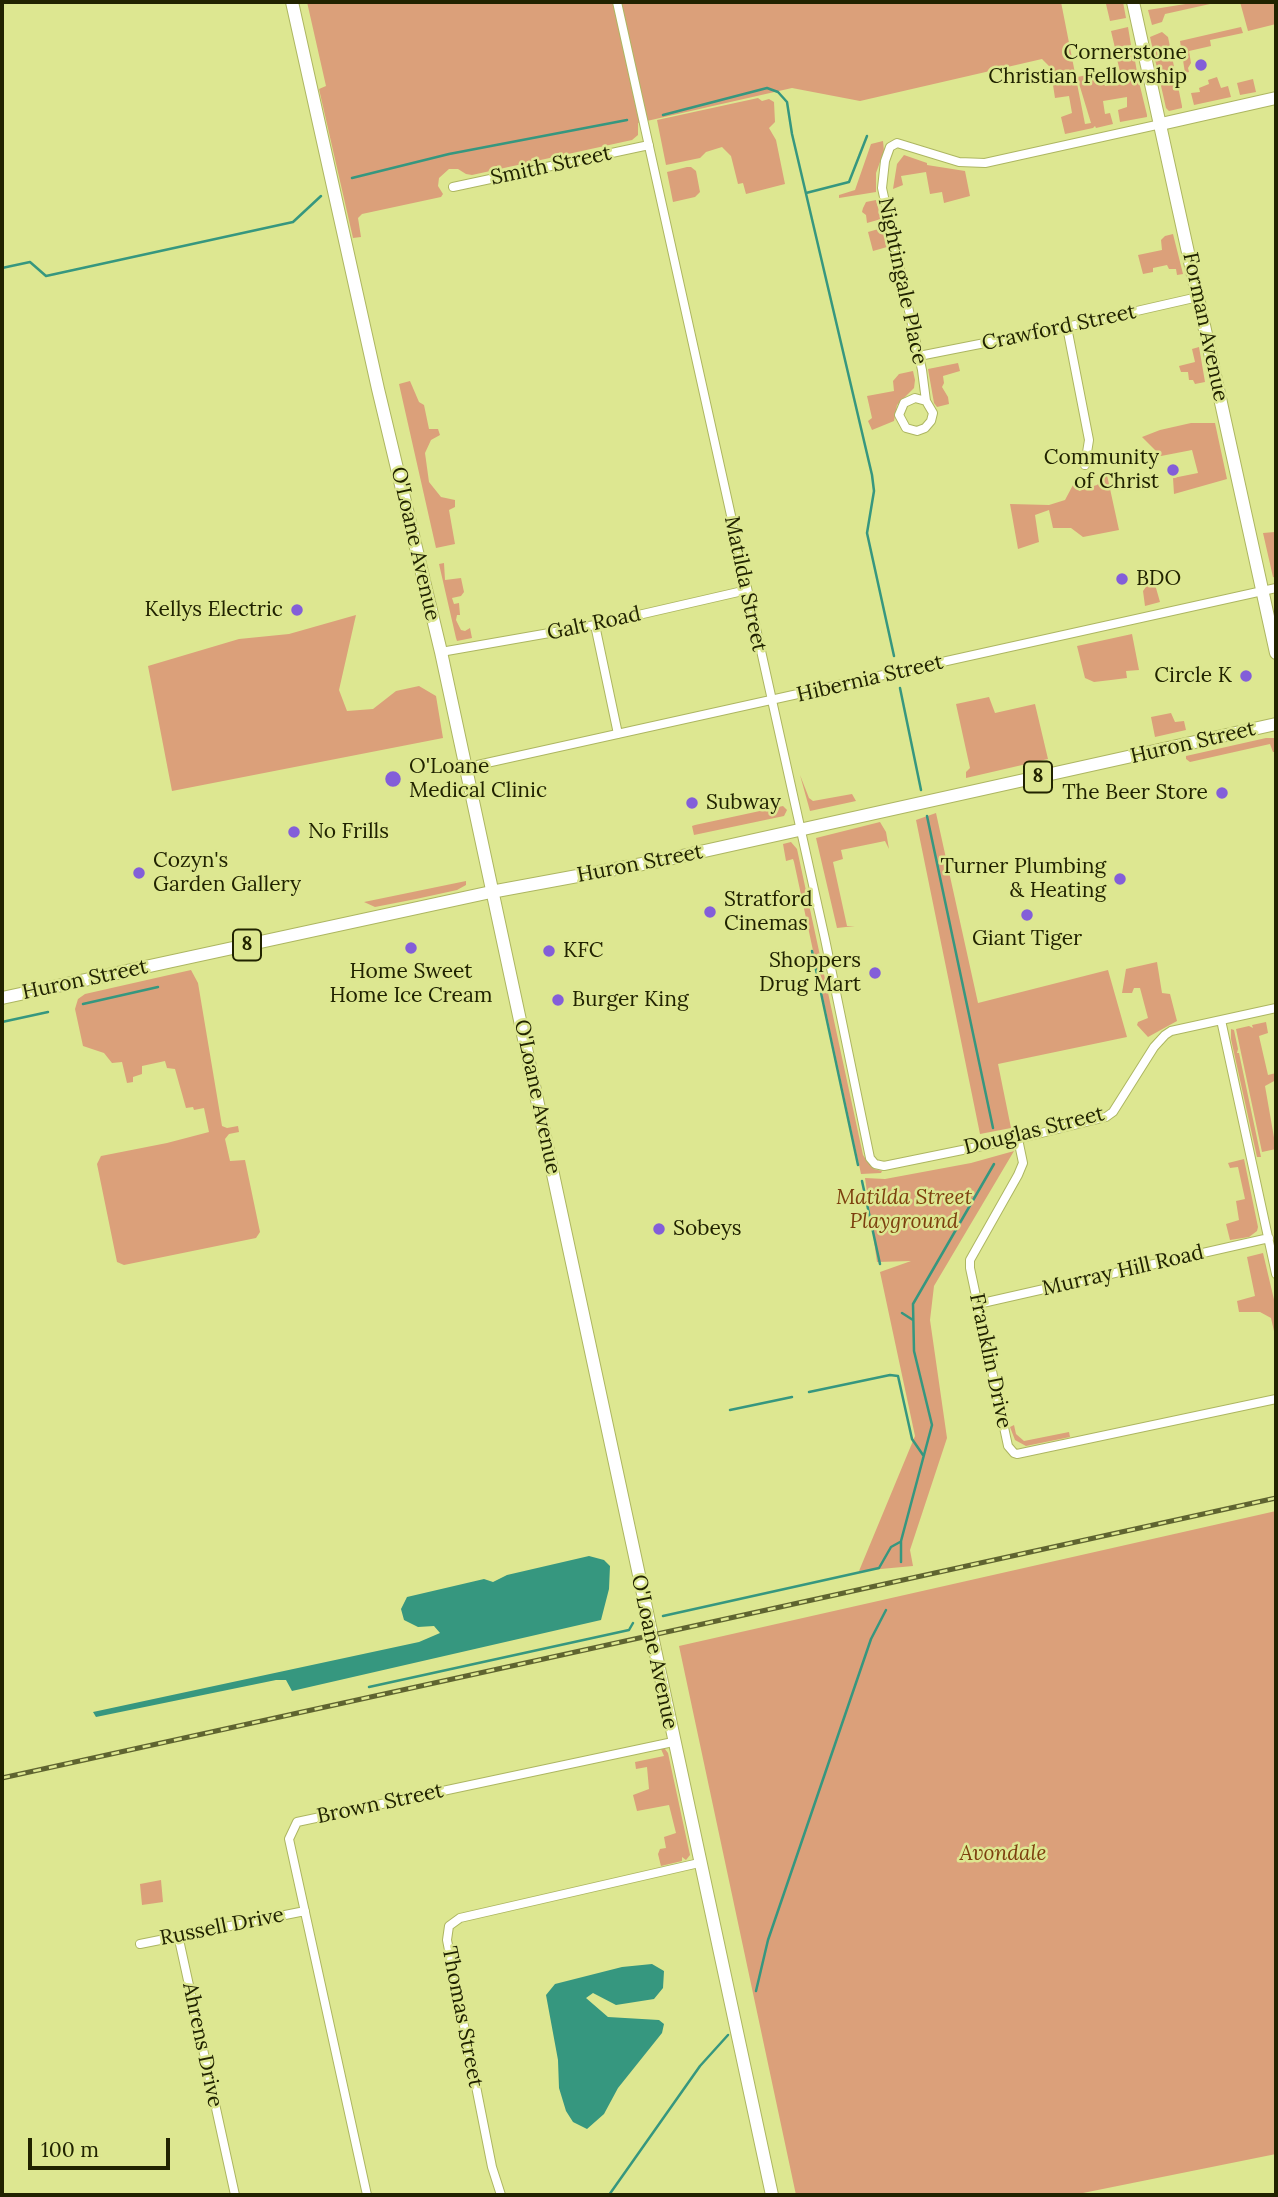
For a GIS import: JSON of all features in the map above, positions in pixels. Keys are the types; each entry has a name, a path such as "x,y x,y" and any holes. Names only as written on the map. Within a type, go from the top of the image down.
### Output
{"main road":[{"name":"O'Loane Avenue","path":"292,2 376,381 441,652 772,2195"},
{"name":"Forman Avenue","path":"1133,2 1276,653"},
{"path":"1161,124 1276,98"},
{"name":"Huron Street","path":"2,998 491,892 664,860 1276,724"}],"street":[{"name":"Matilda Street","path":"617,2 870,1158 875,1164"},
{"name":"Nightingale Place","path":"926,401 919,356 882,188 885,161 890,147 897,143 959,162 985,163 1161,124"},
{"name":"Smith Street","path":"453,187 649,145"},
{"name":"Crawford Street","path":"919,356 1067,327 1198,297"},
{"path":"1067,327 1089,440 1085,465"},
{"path":"915,398 926,401 933,413 929,424 920,431 906,428 899,415 904,403 915,398"},
{"name":"Hibernia Street","path":"464,768 1276,588"},
{"name":"Galt Road","path":"441,652 595,625 747,590"},
{"path":"595,625 618,734"},
{"name":"Douglas Street","path":"875,1164 884,1166 1018,1139 1106,1117 1120,1102 1154,1047 1171,1031 1276,1008"},
{"path":"1221,1020 1276,1274"},
{"name":"Franklin Drive","path":"1018,1139 1023,1163 970,1260 1008,1446 1017,1454 1276,1399"},
{"name":"Murray Hill Road","path":"978,1304 1269,1238"},
{"name":"Brown Street","path":"367,2195 289,1839 296,1822 673,1742"},
{"name":"Thomas Street","path":"500,2195 492,2167 447,1940 449,1926 460,1918 699,1863"},
{"name":"Russell Drive","path":"139,1944 305,1911"},
{"name":"Ahrens Drive","path":"178,1935 235,2195"}],"green space":[{"path":"307,2 1061,2 1085,124 1091,123 1077,77 1098,73 1100,82 1103,81 1105,86 1138,78 1147,117 1120,122 1118,110 1127,107 1127,97 1103,101 1105,114 1110,113 1113,124 1065,134 1061,117 1072,113 1069,96 1055,98 1054,71 1042,59 860,101 792,88 638,123 638,135 632,140 472,175 458,169 449,169 439,178 438,186 443,194 441,197 362,214 358,218 361,237 353,238 319,89 326,86"},
{"path":"1123,2 1126,18 1110,21 1106,4"},
{"path":"1198,2 1219,2 1165,14 1162,22 1152,25 1148,10"},
{"path":"1240,2 1276,2 1276,24 1248,31"},
{"path":"1128,27 1131,45 1115,48 1111,31"},
{"path":"1241,27 1243,33 1210,40 1211,46 1189,51 1191,63 1189,72 1185,73 1180,41"},
{"path":"1162,32 1168,37 1182,106 1169,111 1166,108 1150,37"},
{"path":"1134,55 1137,72 1121,76 1117,59"},
{"path":"1217,77 1221,88 1228,86 1231,97 1194,105 1191,93 1200,92 1199,88 1209,84 1208,80"},
{"path":"1253,79 1256,92 1240,95 1237,83"},
{"path":"758,98 774,102 775,122 769,128 776,140 785,184 746,194 743,183 738,184 731,156 722,147 706,152 700,158 666,165 657,120"},
{"path":"883,141 884,151 876,173 876,192 839,198 839,195 855,190 871,144"},
{"path":"904,155 927,165 965,171 970,196 944,203 942,192 930,194 926,172 901,176 903,185 893,189 897,164"},
{"path":"687,167 696,171 700,192 695,197 673,202 667,172"},
{"path":"876,200 881,219 867,223 863,208 866,202"},
{"path":"882,228 887,247 873,251 868,232"},
{"path":"1173,234 1183,274 1177,275 1176,269 1169,269 1167,265 1153,268 1153,272 1143,274 1138,255 1162,250 1161,240"},
{"path":"1199,347 1205,382 1195,384 1193,380 1189,380 1188,372 1181,372 1179,366 1195,362 1192,349"},
{"path":"958,363 960,371 943,376 942,387 949,404 937,407 928,369"},
{"path":"913,371 914,388 897,405 894,421 872,430 868,421 872,418 867,396 894,391 893,381 899,374"},
{"path":"410,381 419,402 424,405 429,429 438,429 440,435 431,440 425,453 429,482 441,497 455,500 455,507 449,510 455,544 436,548 399,384"},
{"path":"1191,423 1215,423 1227,479 1174,494 1173,478 1198,473 1192,450 1161,456 1142,437"},
{"path":"1107,475 1119,530 1083,537 1071,528 1053,528 1049,510 1035,515 1039,542 1018,549 1010,504 1049,505 1065,500 1073,485 1078,486 1079,491 1097,485"},
{"path":"1275,532 1276,578 1273,577 1263,533"},
{"path":"444,563 445,580 461,578 464,592 461,596 452,598 454,604 459,603 460,615 457,615 456,620 461,630 470,628 472,638 457,641 439,564"},
{"path":"1148,584 1153,584 1156,588 1160,602 1145,606 1143,591"},
{"path":"356,615 339,690 347,711 373,709 396,691 419,686 436,696 443,738 172,791 148,666 239,639 289,634"},
{"path":"1132,634 1139,670 1126,671 1127,678 1094,682 1085,678 1077,646"},
{"path":"989,697 995,713 1035,704 1048,759 966,778 966,772 970,768 956,704"},
{"path":"1171,713 1175,722 1184,721 1186,730 1155,737 1151,717"},
{"path":"1276,738 1276,752 1273,752 1270,744 1190,762 1186,759 1186,756"},
{"path":"800,775 809,798 813,801 852,794 856,801 810,811"},
{"path":"783,806 787,810 784,816 694,835 692,826 695,825"},
{"path":"936,813 978,1003 1108,970 1127,1037 998,1064 1011,1128 980,1134 916,820"},
{"path":"880,822 886,832 889,849 885,841 841,850 843,859 833,862 847,926 855,926 837,928 816,838"},
{"path":"791,842 797,849 863,1155 874,1169 882,1171 881,1173 861,1174 794,862 793,859 786,861 783,844"},
{"path":"466,881 466,885 457,890 416,899 375,907 364,902"},
{"path":"1157,962 1162,993 1170,994 1177,1021 1148,1037 1137,1025 1148,1018 1140,988 1134,988 1132,993 1122,993 1126,969"},
{"path":"191,970 198,983 222,1126 238,1126 239,1132 229,1134 225,1139 230,1161 245,1160 260,1232 256,1238 124,1265 117,1262 97,1164 101,1156 209,1132 204,1108 186,1108 175,1069 167,1068 165,1061 142,1066 142,1074 133,1077 133,1082 127,1083 122,1062 112,1063 104,1053 83,1046 75,1009 78,999 85,994"},
{"path":"1266,1022 1268,1033 1259,1036 1268,1075 1276,1073 1276,1080 1265,1086 1276,1149 1262,1152 1236,1029 1249,1026 1253,1028 1252,1025"},
{"path":"1231,1029 1234,1030 1261,1157 1257,1157"},
{"name":"Matilda Street Playground","path":"1014,1151 934,1286 930,1320 947,1438 910,1550 913,1566 859,1571 915,1436 880,1272 911,1261 877,1262 865,1178 885,1179 971,1163"},
{"path":"1244,1159 1258,1227 1249,1237 1230,1240 1226,1224 1239,1220 1236,1201 1245,1199 1238,1167 1230,1168 1228,1163"},
{"path":"1263,1253 1276,1308 1276,1340 1271,1318 1260,1312 1239,1312 1237,1301 1255,1296 1247,1257"},
{"path":"1014,1425 1016,1434 1024,1441 1069,1432 1070,1437 1026,1446 1015,1440 1010,1427"},
{"name":"Avondale","path":"1276,1511 1276,2154 1073,2195 796,2195 679,1646"},
{"path":"661,1749 668,1753 690,1855 686,1860 682,1857 682,1861 661,1866 658,1854 660,1849 666,1848 664,1837 676,1833 669,1805 637,1811 633,1795 649,1789 647,1767 636,1769 635,1762 664,1756"},
{"path":"161,1880 163,1902 142,1905 140,1884"}],"water":[{"path":"589,1556 604,1560 610,1566 609,1589 601,1620 292,1691 286,1680 276,1680 96,1717 93,1712 419,1642 440,1633 434,1626 418,1627 404,1620 401,1609 407,1597 484,1579 493,1582 507,1575"},
{"path":"652,1964 664,1971 663,1988 654,1999 616,2005 593,1993 586,1998 608,2017 659,2020 664,2024 662,2033 618,2088 604,2114 587,2129 573,2122 566,2111 559,2088 558,2060 546,1995 555,1984 622,1967"}],"waterway":[{"path":"663,115 767,88 778,92 787,102 792,134 872,475 874,491 867,533 894,656"},
{"path":"352,178 449,154 627,120"},
{"path":"806,193 849,182 867,136"},
{"path":"2,268 30,262 46,276 293,222 321,196"},
{"path":"900,688 921,790"},
{"path":"927,816 993,1128"},
{"path":"812,951 858,1165"},
{"path":"83,1004 158,987"},
{"path":"2,1022 48,1012"},
{"path":"901,1562 901,1541 932,1425 914,1351 913,1304 994,1164"},
{"path":"862,1181 880,1264"},
{"path":"902,1313 913,1320"},
{"path":"809,1392 890,1375 898,1376 912,1439 923,1455"},
{"path":"730,1410 792,1397"},
{"path":"663,1616 879,1568 891,1547 900,1542"},
{"path":"756,1991 768,1940 871,1639 886,1610"},
{"path":"369,1687 629,1630 633,1623"},
{"path":"609,2195 700,2066 728,2035"}],"railway":[{"path":"2,1778 1276,1498"}],"place":[{"name":"Cornerstone Christian Fellowship","path":"1201,65"},
{"name":"Community of Christ","path":"1173,470"},
{"name":"BDO","path":"1122,579"},
{"name":"Kellys Electric","path":"297,610"},
{"name":"Circle K","path":"1246,676"},
{"name":"O'Loane Medical Clinic","path":"393,779"},
{"name":"The Beer Store","path":"1222,793"},
{"name":"Subway","path":"692,803"},
{"name":"No Frills","path":"294,832"},
{"name":"Cozyn's Garden Gallery","path":"139,873"},
{"name":"Turner Plumbing & Heating","path":"1120,879"},
{"name":"Stratford Cinemas","path":"710,912"},
{"name":"Giant Tiger","path":"1027,915"},
{"name":"Home Sweet Home Ice Cream","path":"411,948"},
{"name":"KFC","path":"549,951"},
{"name":"Shoppers Drug Mart","path":"875,973"},
{"name":"Burger King","path":"558,1000"},
{"name":"Sobeys","path":"659,1229"}]}
